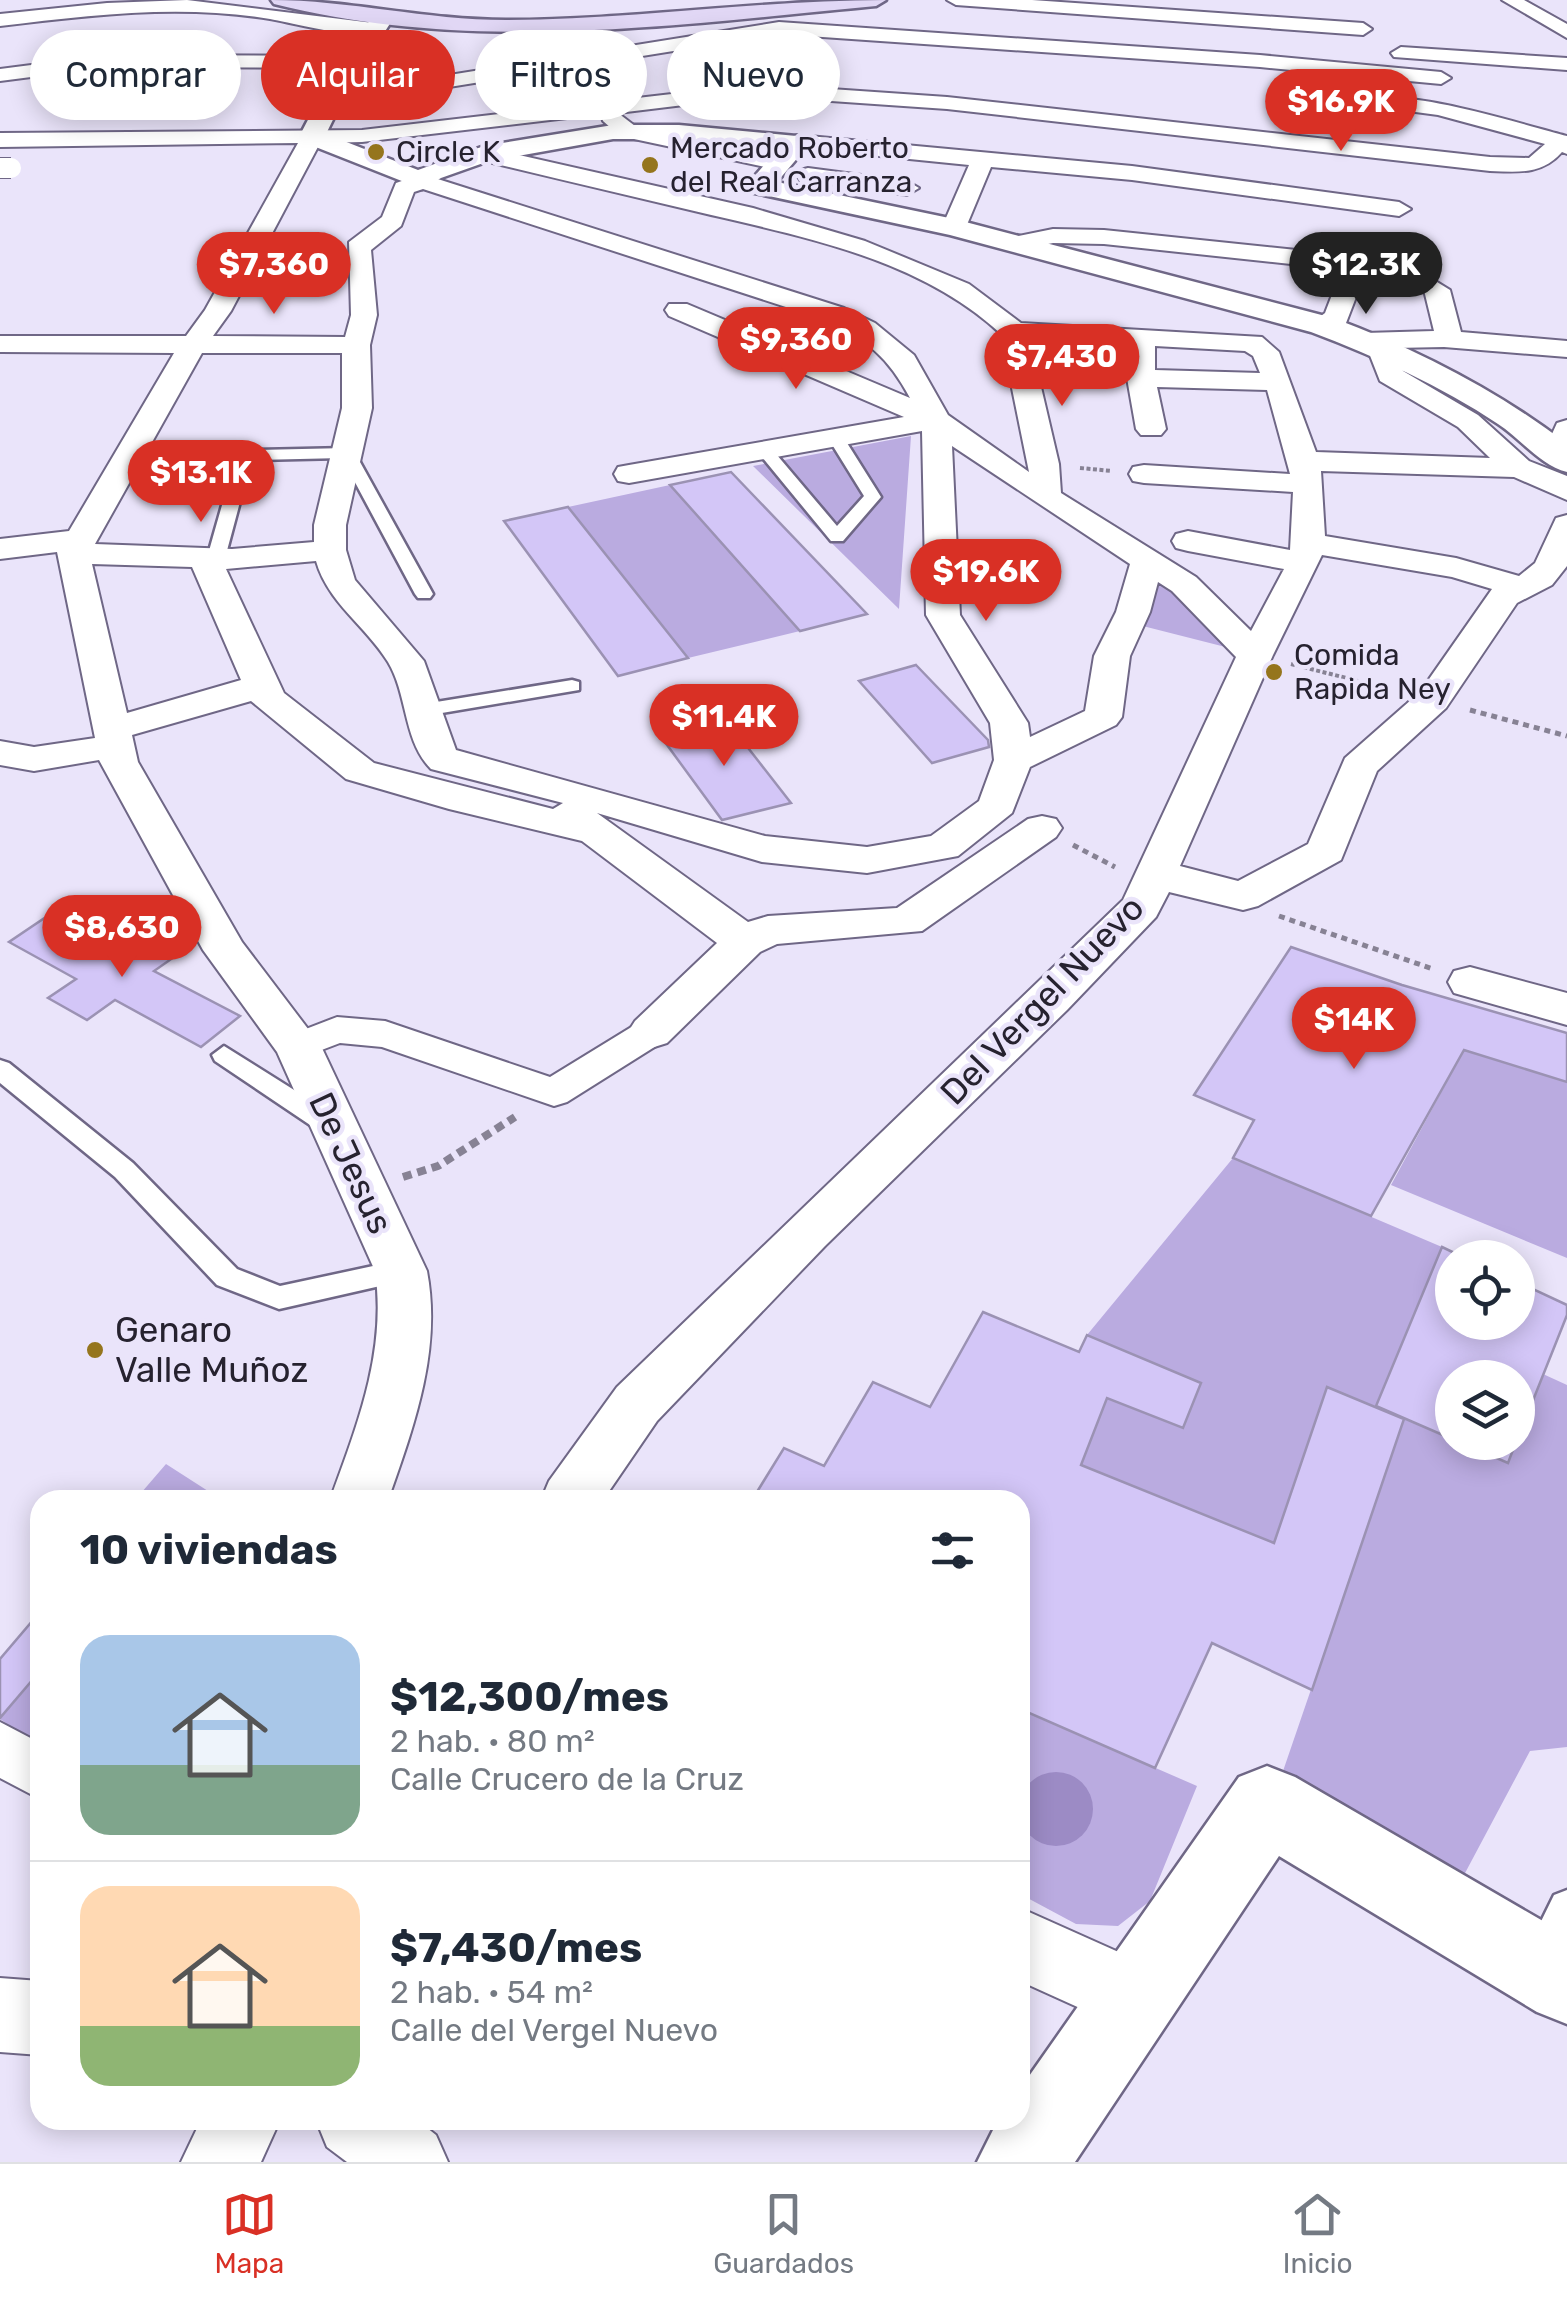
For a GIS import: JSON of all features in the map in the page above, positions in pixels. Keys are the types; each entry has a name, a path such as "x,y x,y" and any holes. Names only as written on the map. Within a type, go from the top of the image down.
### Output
{"main road":[{"path":"340,30 376,25 508,28 876,0"}],"street":[{"path":"956,0 1167,5 1364,22"},
{"path":"1511,0 1567,32"},
{"path":"1150,56 1167,5"},
{"path":"56,7 72,30"},
{"path":"0,20 56,7 147,16 199,30"},
{"path":"781,30 794,7"},
{"path":"921,18 1150,56 1440,78"},
{"path":"373,30 376,25"},
{"path":"840,52 1058,39"},
{"path":"840,59 1034,67 1058,39"},
{"path":"1150,56 1567,64"},
{"path":"0,75 30,70"},
{"path":"899,201 931,132 967,76"},
{"path":"0,94 30,93"},
{"path":"840,98 931,132 982,160 1123,151 1312,161 1403,183"},
{"path":"1369,101 1417,106 1566,139"},
{"path":"1322,325 1337,317 1344,292 1394,252 1417,106"},
{"path":"10,169 19,139 50,120"},
{"path":"77,546 174,371 218,312 307,147 317,120"},
{"path":"307,147 362,136 498,120"},
{"path":"615,120 628,131 758,195 965,292 1014,332 1252,343 1265,352 1278,382 1305,473 1305,552"},
{"path":"662,256 701,235 758,195 816,120"},
{"path":"19,139 133,131 307,147 422,180 820,308 865,330 904,362 936,420 943,616 1010,723 1012,760 998,804 942,847 867,860 762,849 522,778 445,761 438,754 406,660 339,582 330,550 330,525 357,408 356,345 364,315 361,242 393,221 404,188 422,180 432,172 484,154 547,140 628,131 837,145 931,132 1123,151 1312,161 1403,183 1524,165 1542,160 1553,146 1566,139"},
{"path":"800,185 837,145"},
{"path":"484,154 684,203 758,195 800,185 899,201 954,227 1322,325 1511,417 1564,449"},
{"path":"954,227 982,160"},
{"path":"536,216 605,183"},
{"path":"684,203 758,195"},
{"path":"1018,243 1108,229 1394,252"},
{"path":"1438,290 1450,340"},
{"path":"678,310 936,420 1045,480 1184,584 1256,655"},
{"path":"1014,332 1045,480"},
{"path":"1141,338 1141,378 1152,429"},
{"path":"1374,347 1450,340 1567,349"},
{"path":"4,348 356,345"},
{"path":"1374,347 1390,375 1468,421 1518,468 1567,492"},
{"path":"1141,378 1278,382"},
{"path":"629,474 936,420"},
{"path":"1144,474 1518,468"},
{"path":"1188,541 1456,568 1515,584 1536,581 1550,567 1567,525"},
{"path":"0,548 77,546 210,557 330,550"},
{"name":"De Jesus","path":"77,546 119,762 225,950 298,1046 401,1270 406,1290 395,1398 363,1490"},
{"name":"Del Vergel Nuevo","path":"577,1490 638,1404 807,1232 1051,1000 1141,906 1305,552"},
{"path":"210,557 268,699 360,771 463,802 598,832"},
{"path":"1012,760 1102,717 1112,656 1133,612 1148,560"},
{"path":"1154,879 1175,878 1243,896 1326,851 1359,766 1433,700 1494,608 1515,584"},
{"path":"0,753 34,759 113,738 261,686"},
{"path":"522,778 745,942"},
{"path":"298,1046 337,1030 385,1034 554,1092 651,1032 745,942 768,930 907,921 1042,828"},
{"path":"1470,982 1567,1009"},
{"path":"0,1748 30,1767"},
{"path":"1022,2162 1267,1805 1557,1952"},
{"path":"1030,1949 1135,1997"},
{"path":"0,2015 30,2017"},
{"path":"220,2162 237,2130"},
{"path":"367,2130 409,2162"}],"lane":[{"path":"765,451 836,537 873,497 836,438"},
{"path":"257,456 347,453 424,594"},
{"path":"115,476 240,472 210,557"},
{"path":"424,710 572,686"},
{"path":"224,1055 333,1126"},
{"path":"0,1069 124,1170 227,1277 279,1298 401,1270"}],"path":[{"path":"1045,480 1144,474"},
{"path":"1256,655 1567,736"},
{"path":"1042,828 1123,872 1154,879"},
{"path":"1288,921 1470,982"},
{"path":"364,1189 438,1166 554,1092"}],"shaded area":[{"path":"911,436 899,609 753,466"},
{"path":"670,485 800,631 688,658 568,507"},
{"path":"1171,583 1253,654 1131,623 1143,589"},
{"path":"1464,1050 1567,1082 1567,1258 1535,1245 1535,1240 1524,1240 1391,1185"},
{"path":"1233,1158 1435,1244 1435,1265 1379,1409 1328,1387 1274,1543 1081,1465 1107,1398 1183,1427 1201,1383 1087,1335"},
{"path":"1543,1374 1567,1385 1567,1747 1530,1751 1464,1875 1282,1774 1404,1418 1435,1432 1435,1460 1535,1460 1535,1394"},
{"path":"166,1464 206,1490 144,1490"},
{"path":"30,1624 30,1739 0,1719 0,1659"},
{"path":"1030,1713 1197,1786 1150,1901 1118,1926 1076,1924 1030,1899"},
{"path":"1042,1775 1070,1775 1090,1795 1090,1823 1070,1843 1056,1846 1030,1835 1030,1783"}],"building":[{"path":"731,472 867,614 800,631 670,485"},
{"path":"568,507 688,658 618,676 504,521"},
{"path":"916,665 988,740 989,747 932,763 859,681"},
{"path":"724,717 791,803 722,820 659,734"},
{"path":"49,915 116,950 138,935 177,955 154,971 240,1016 201,1047 115,1000 87,1020 48,998 76,979 9,942"},
{"path":"1291,947 1402,985 1567,1033 1567,1082 1464,1050 1371,1216 1233,1158 1254,1120 1194,1095"},
{"path":"1435,1264 1435,1340 1535,1340 1535,1290 1567,1305 1567,1315 1535,1395 1535,1360 1435,1360 1435,1432 1376,1406"},
{"path":"983,1312 1079,1352 1087,1335 1201,1383 1183,1428 1107,1398 1081,1465 1274,1543 1327,1387 1404,1419 1312,1690 1212,1643 1155,1768 1030,1713 1030,1490 758,1490 784,1448 824,1466 873,1382 930,1407"},
{"path":"30,1624 30,1683 0,1718 0,1659"}],"place":[{"name":"Circle K","path":"376,152"},
{"name":"Mercado Roberto del Real Carranza","path":"650,165"},
{"name":"Comida Rapida Ney","path":"1274,672"},
{"name":"Genaro Valle Muñoz","path":"95,1350"}]}
